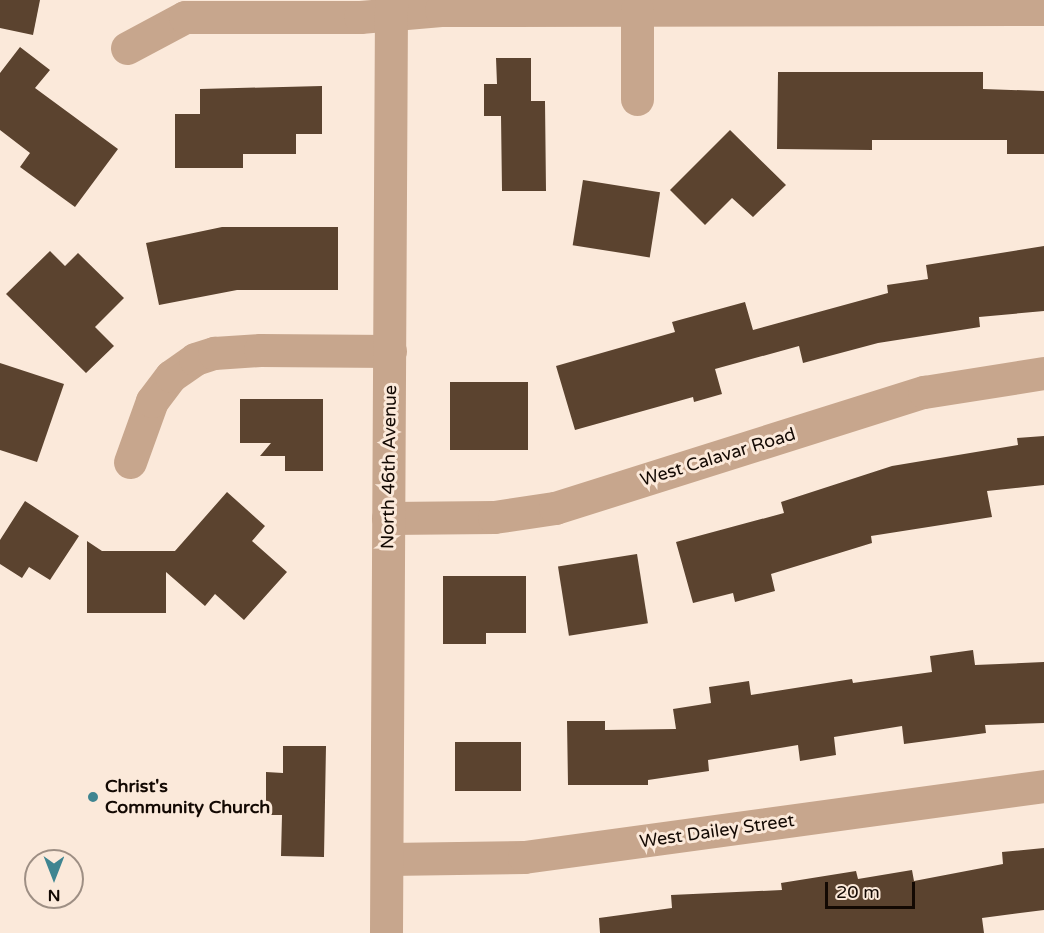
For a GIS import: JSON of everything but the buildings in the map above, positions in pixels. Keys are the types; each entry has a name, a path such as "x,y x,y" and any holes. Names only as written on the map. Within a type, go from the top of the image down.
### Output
{"street":[{"path":"127,48 185,17 392,7 637,10 1044,9"},
{"name":"North 46th Avenue","path":"386,933 392,7"},
{"path":"636,99 637,10"},
{"path":"130,462 152,401 171,376 195,359 214,352 260,350 390,351"},
{"name":"West Calavar Road","path":"388,518 494,517 555,508 924,392 1044,373"},
{"name":"West Dailey Street","path":"388,859 524,857 1044,786"}],"place":[{"name":"Christ's Community Church","path":"93,797"}]}
